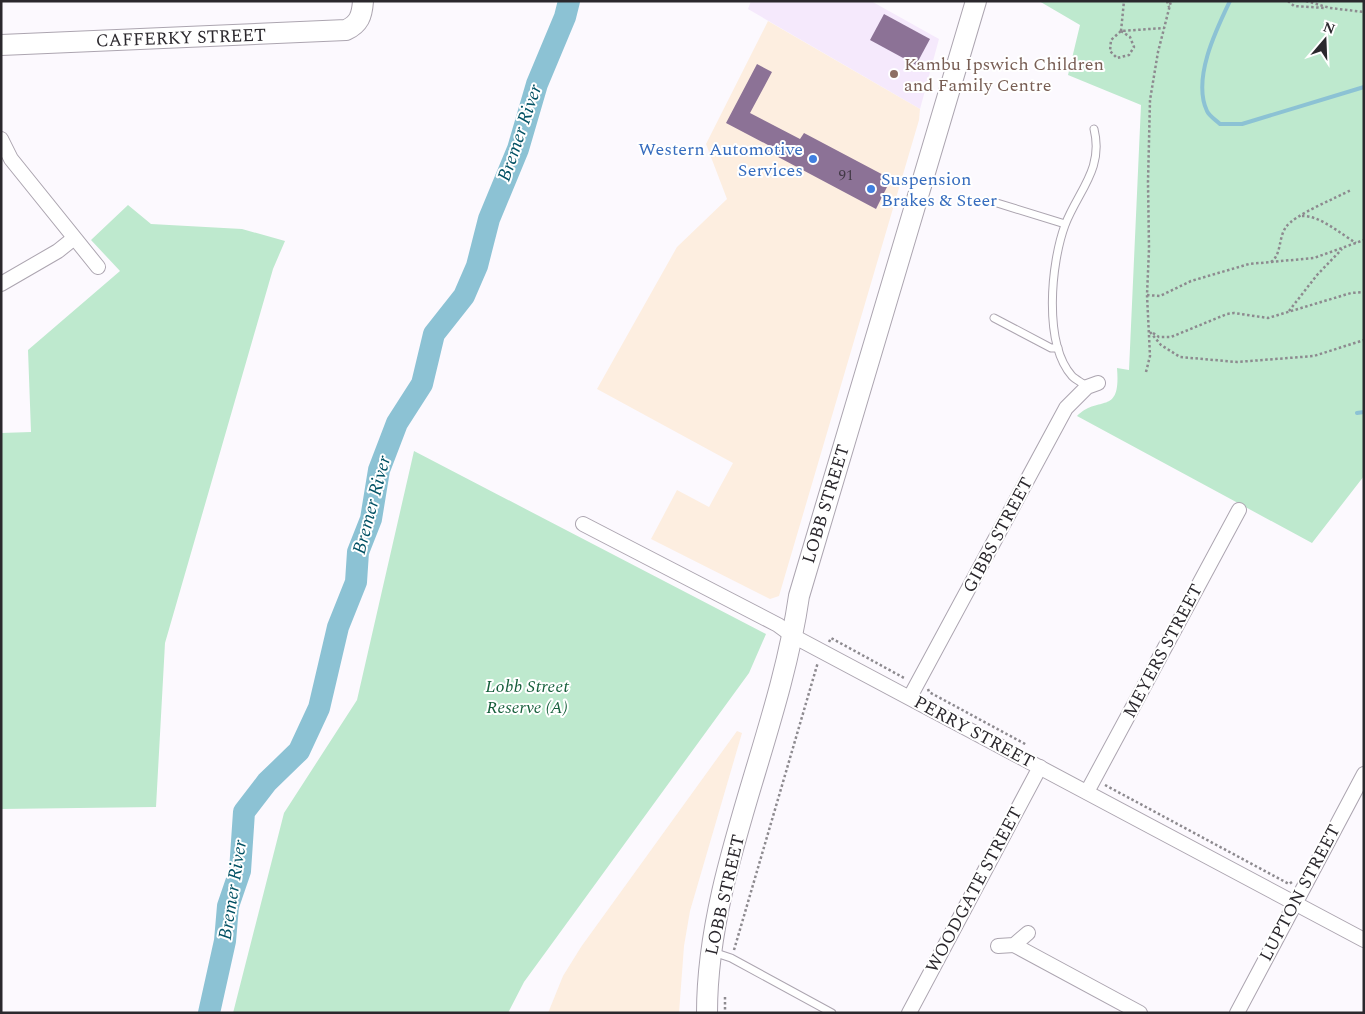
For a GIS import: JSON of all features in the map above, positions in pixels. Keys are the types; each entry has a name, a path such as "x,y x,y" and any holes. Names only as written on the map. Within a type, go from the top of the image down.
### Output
{"main road":[{"name":"CAFFERKY STREET","path":"1,45 332,32 346,30 358,23 363,1"},
{"name":"LOBB STREET","path":"707,1013 710,951 722,894 779,693 793,636 799,596 976,1"}],"street":[{"path":"1,139 11,159 73,239 98,267"},
{"path":"1,284 58,251 73,239"},
{"name":"GIBBS STREET","path":"910,697 1066,408 1092,385"},
{"name":"MEYERS STREET","path":"1087,792 1239,510"},
{"name":"PERRY STREET","path":"583,524 778,625 793,636 1364,940"},
{"name":"WOODGATE STREET","path":"909,1013 1040,767"},
{"name":"LUPTON STREET","path":"1237,1013 1364,774"},
{"path":"1014,945 1028,933"},
{"path":"998,946 1014,945 1140,1013"}],"lane":[{"path":"1092,385 1072,375 1058,348 1052,287 1056,254 1065,224 1094,164 1098,144 1094,129"},
{"path":"997,203 1065,224"},
{"path":"994,318 1051,348 1058,348"},
{"path":"710,951 731,958 832,1013"}],"path":[{"path":"1121,31 1124,1"},
{"path":"1167,1 1169,9"},
{"path":"1146,372 1150,356 1147,295 1150,100 1158,52 1171,1"},
{"path":"1288,1 1294,6 1307,8 1330,8 1364,12"},
{"path":"1306,1 1330,8"},
{"path":"1121,31 1130,37 1134,47 1129,55 1117,58 1110,52 1111,40 1121,31 1164,28"},
{"path":"1269,263 1277,255 1281,237 1286,226 1298,216 1350,190"},
{"path":"1298,216 1308,216 1356,243"},
{"path":"1147,295 1160,296 1191,281 1250,264 1314,258 1364,240"},
{"path":"1288,313 1317,275 1344,247"},
{"path":"1149,331 1159,337 1171,337 1227,314 1234,313 1268,318 1351,292 1364,292"},
{"path":"1149,331 1161,345 1180,356 1236,362 1314,356 1364,340"},
{"path":"731,958 817,664"},
{"path":"725,994 725,1013"}],"shaded area":[{"name":"Kambu Ipswich Children and Family Centre","path":"751,1 871,1 939,39 920,109 748,9"},
{"path":"768,21 920,109 919,120 779,596 770,599 651,539 677,490 709,507 733,463 597,389 677,247 727,199 706,144"},
{"path":"737,731 742,733 690,911 684,946 679,1013 548,1013 563,976 581,947"}],"green space":[{"path":"1039,1 1364,1 1364,476 1312,543 1077,416 1093,406 1112,399 1116,393 1117,368 1129,370 1141,105 1068,75 1080,25"},
{"path":"128,205 151,224 242,229 285,241 273,269 165,643 156,807 1,809 1,433 31,432 28,350 120,271 91,240"},
{"name":"Lobb Street Reserve (A)","path":"414,451 766,634 749,673 524,982 508,1013 233,1013 284,813 357,700"}],"building":[{"path":"884,14 930,39 916,65 870,40"},
{"path":"757,64 772,72 750,113 800,139 804,133 891,179 876,209 765,150 768,145 726,123"}],"waterway":[{"name":"Bremer River","path":"209,1013 225,941 228,906 240,871 244,812 267,782 299,751 319,708 338,627 356,582 358,552 371,519 379,470 397,423 422,384 434,334 464,296 477,266 489,219 518,149 537,84 565,17 569,1"},
{"path":"1230,1 1213,40 1202,84 1203,98 1207,111 1220,124 1242,124 1364,87"},
{"path":"1357,413 1364,412"}],"place":[{"name":"Kambu Ipswich Children and Family Centre","path":"894,74"},
{"name":"Western Automotive Services","path":"813,159"},
{"name":"Suspension Brakes & Steer","path":"871,189"}]}
